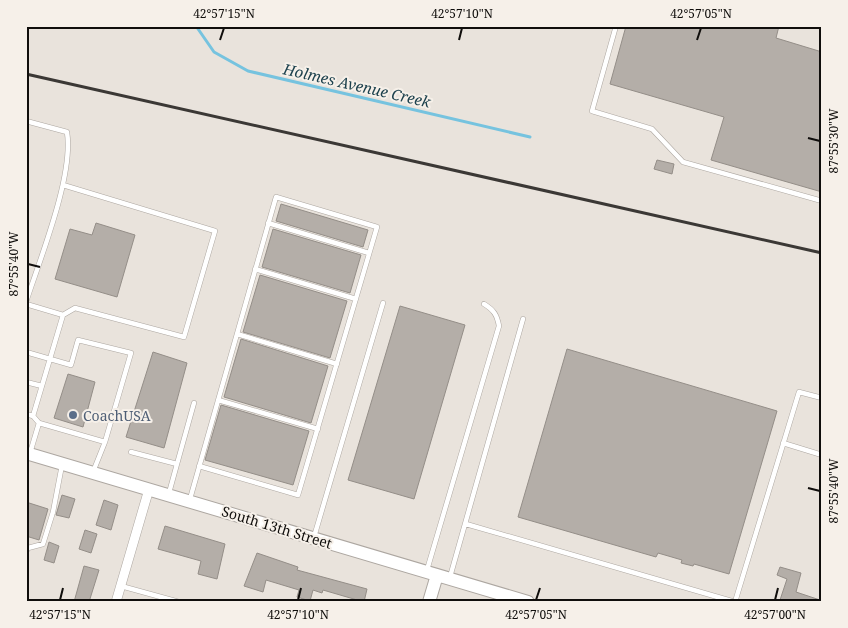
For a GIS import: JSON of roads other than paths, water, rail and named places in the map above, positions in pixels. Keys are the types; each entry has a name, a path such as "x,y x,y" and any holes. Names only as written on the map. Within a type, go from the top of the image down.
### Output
{"street":[{"name":"South 13th Street","path":"28,453 528,602"},
{"path":"116,602 149,489"},
{"path":"429,602 438,575"}],"lane":[{"path":"616,26 592,111 652,129 683,162 822,201"},
{"path":"26,121 67,132 70,148 63,185 26,303 63,316"},
{"path":"33,416 63,316 75,308 184,337 215,231 63,185"},
{"path":"189,501 268,223 276,197 377,227 298,495 199,466"},
{"path":"268,223 369,253"},
{"path":"255,269 356,299"},
{"path":"313,538 383,303"},
{"path":"438,575 499,326 497,316 492,308 484,304"},
{"path":"438,575 466,524 523,319"},
{"path":"237,334 337,364"},
{"path":"26,352 71,364 78,340 131,353 105,442 93,472"},
{"path":"26,382 42,386"},
{"path":"466,524 735,602 799,392 822,398"},
{"path":"218,400 318,429"},
{"path":"169,494 194,403"},
{"path":"26,414 33,416 39,423 105,442"},
{"path":"28,453 39,423"},
{"path":"784,443 822,455"},
{"path":"131,452 177,464"},
{"path":"26,552 28,548 43,544 54,512 62,463"},
{"path":"121,586 179,602"}],"waterway":[{"name":"Holmes Avenue Creek","path":"196,26 214,52 248,71 530,137"}],"railway":[{"path":"26,74 822,253"}],"place":[{"name":"CoachUSA","path":"73,415"}]}
